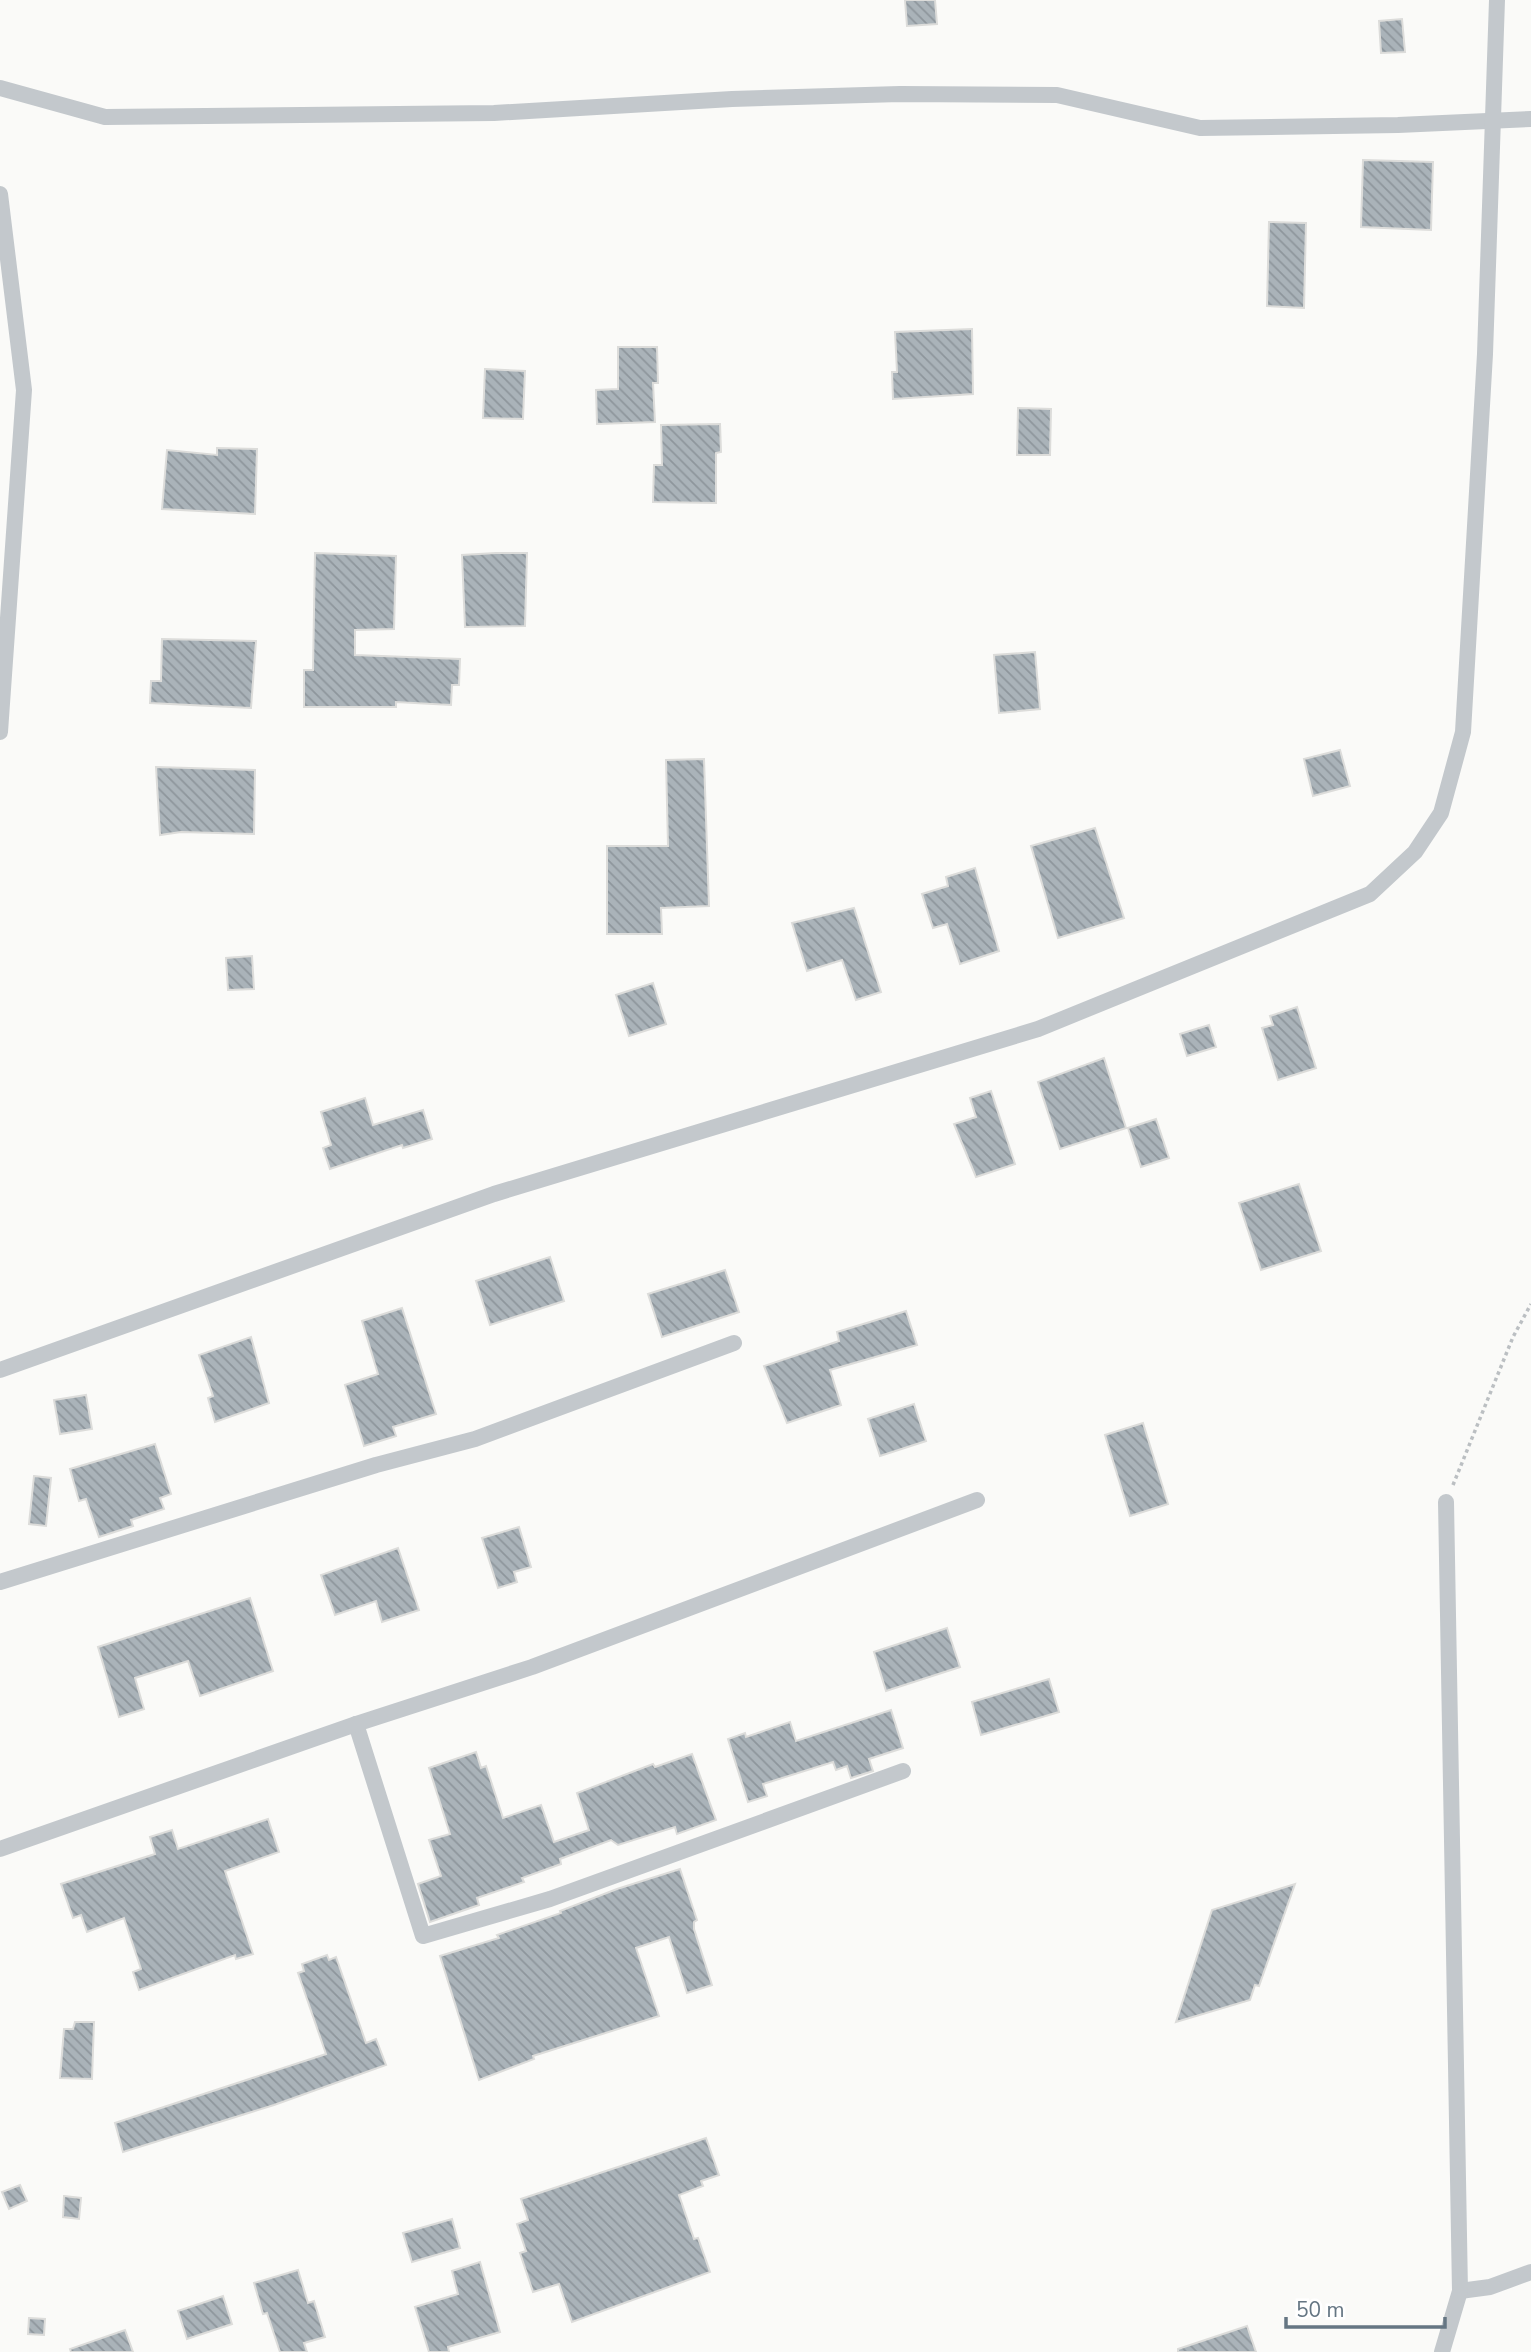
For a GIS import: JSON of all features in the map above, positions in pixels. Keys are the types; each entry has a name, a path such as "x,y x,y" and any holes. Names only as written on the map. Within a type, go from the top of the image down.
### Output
{"street":[{"path":"0,1370 494,1194 1038,1029 1370,894 1415,852 1441,813 1463,732 1485,354 1497,0"},
{"path":"0,88 105,117 494,113 732,99 926,94 1057,95 1199,128 1398,125 1531,119"},
{"path":"0,194 24,390 0,732"},
{"path":"0,1582 376,1465 475,1439 734,1343"},
{"path":"0,1849 356,1724 532,1667 977,1500"},
{"path":"1442,2352 1460,2291 1446,1503"},
{"path":"356,1724 423,1936 550,1899 903,1771"},
{"path":"1460,2291 1490,2287 1531,2272"}],"path":[{"path":"1446,1503 1513,1338 1531,1304"}],"building":[{"path":"905,0 935,0 937,24 907,26"},
{"path":"1402,19 1405,52 1381,53 1379,21"},
{"path":"1363,160 1433,162 1431,230 1361,227"},
{"path":"1269,222 1306,223 1304,308 1267,306"},
{"path":"972,329 973,394 893,399 892,372 897,372 895,332"},
{"path":"618,347 657,347 658,383 653,383 655,422 597,424 596,390 618,389"},
{"path":"485,369 525,371 523,419 483,418"},
{"path":"1018,408 1051,409 1050,455 1017,455"},
{"path":"720,424 721,452 716,453 716,503 653,502 654,465 662,465 661,425"},
{"path":"217,448 257,449 255,514 162,509 167,450 217,455"},
{"path":"315,553 396,556 394,629 355,630 355,655 460,659 459,685 452,685 451,705 396,702 396,707 304,707 304,670 313,670"},
{"path":"527,553 525,626 465,627 462,555"},
{"path":"162,639 256,641 251,708 150,703 151,681 161,681"},
{"path":"1035,652 1040,709 999,713 994,655"},
{"path":"1340,750 1350,786 1313,796 1304,759"},
{"path":"704,759 709,906 661,908 662,934 607,934 607,846 668,846 666,760"},
{"path":"156,767 255,770 254,834 181,832 160,835"},
{"path":"1095,828 1124,918 1058,938 1031,846"},
{"path":"975,868 999,951 960,964 947,924 933,928 922,894 948,886 946,877"},
{"path":"854,908 881,992 856,1000 842,960 807,971 792,923"},
{"path":"252,956 254,989 228,990 226,958"},
{"path":"653,983 666,1024 629,1036 616,995"},
{"path":"1297,1007 1316,1068 1278,1080 1262,1028 1273,1025 1270,1016"},
{"path":"1209,1025 1216,1047 1187,1056 1180,1034"},
{"path":"1104,1058 1126,1128 1060,1149 1038,1082"},
{"path":"991,1091 1015,1164 976,1177 954,1124 976,1117 970,1098"},
{"path":"365,1098 373,1125 423,1110 432,1139 403,1148 402,1145 330,1169 323,1148 331,1145 321,1112"},
{"path":"1156,1119 1169,1158 1141,1167 1128,1128"},
{"path":"1299,1184 1321,1251 1261,1270 1239,1203"},
{"path":"550,1257 564,1301 490,1325 476,1281"},
{"path":"725,1270 739,1312 662,1337 648,1294"},
{"path":"402,1308 436,1414 393,1427 396,1436 364,1446 345,1385 378,1374 362,1321"},
{"path":"906,1311 917,1345 830,1370 841,1405 787,1423 764,1366 839,1341 837,1332"},
{"path":"251,1337 269,1403 215,1422 208,1398 213,1396 199,1355"},
{"path":"86,1395 92,1429 60,1434 54,1400"},
{"path":"914,1404 926,1441 880,1456 868,1419"},
{"path":"1143,1423 1168,1504 1130,1516 1105,1435"},
{"path":"155,1444 171,1494 160,1498 164,1509 131,1520 133,1526 99,1537 86,1499 79,1501 70,1469"},
{"path":"34,1476 51,1478 46,1526 29,1524"},
{"path":"519,1527 531,1567 514,1572 517,1582 498,1588 482,1538"},
{"path":"398,1548 419,1610 382,1622 376,1601 335,1615 321,1575"},
{"path":"250,1598 273,1671 200,1696 188,1661 135,1678 144,1709 119,1717 98,1647"},
{"path":"947,1628 960,1667 886,1691 874,1652"},
{"path":"1049,1679 1059,1712 981,1735 972,1702"},
{"path":"891,1710 903,1748 869,1759 873,1771 851,1778 847,1766 836,1770 833,1762 763,1784 767,1796 748,1802 728,1739 745,1733 746,1737 790,1722 796,1741"},
{"path":"476,1752 481,1768 486,1766 503,1818 541,1805 554,1842 589,1830 577,1793 653,1764 655,1767 692,1754 716,1820 677,1834 675,1827 618,1845 611,1840 560,1859 561,1864 522,1878 524,1882 477,1898 479,1905 430,1922 418,1884 441,1876 429,1840 450,1834 429,1768"},
{"path":"268,1819 279,1852 225,1871 253,1954 236,1959 235,1955 139,1990 133,1972 141,1969 124,1918 87,1932 81,1915 73,1918 61,1884 155,1854 150,1837 172,1830 178,1849"},
{"path":"680,1869 697,1920 694,1922 694,1929 712,1985 687,1993 669,1937 636,1948 659,2016 533,2056 534,2059 479,2080 440,1956 499,1938 497,1935 561,1913 560,1911 617,1889"},
{"path":"1295,1884 1259,1986 1255,1985 1250,2000 1176,2022 1212,1910"},
{"path":"327,1955 329,1960 336,1957 366,2043 376,2039 386,2065 274,2105 123,2152 115,2123 326,2054 298,1973 304,1971 302,1964"},
{"path":"75,2022 94,2022 92,2079 60,2078 64,2029 73,2029"},
{"path":"706,2138 719,2175 701,2181 703,2186 679,2195 694,2239 698,2238 710,2272 572,2322 559,2284 533,2292 520,2253 526,2251 517,2224 528,2220 521,2199"},
{"path":"20,2185 27,2201 9,2209 2,2192"},
{"path":"64,2196 81,2198 79,2219 63,2217"},
{"path":"452,2219 460,2248 412,2262 403,2233"},
{"path":"480,2262 500,2332 448,2347 449,2352 429,2352 415,2307 458,2294 452,2271"},
{"path":"298,2270 308,2303 314,2301 325,2337 304,2343 307,2352 280,2352 267,2313 263,2314 254,2283"},
{"path":"223,2296 232,2324 187,2339 178,2311"},
{"path":"29,2318 45,2319 44,2335 28,2334"},
{"path":"1247,2326 1256,2352 1178,2352 1178,2349"},
{"path":"125,2330 133,2352 71,2352 70,2349"}]}
